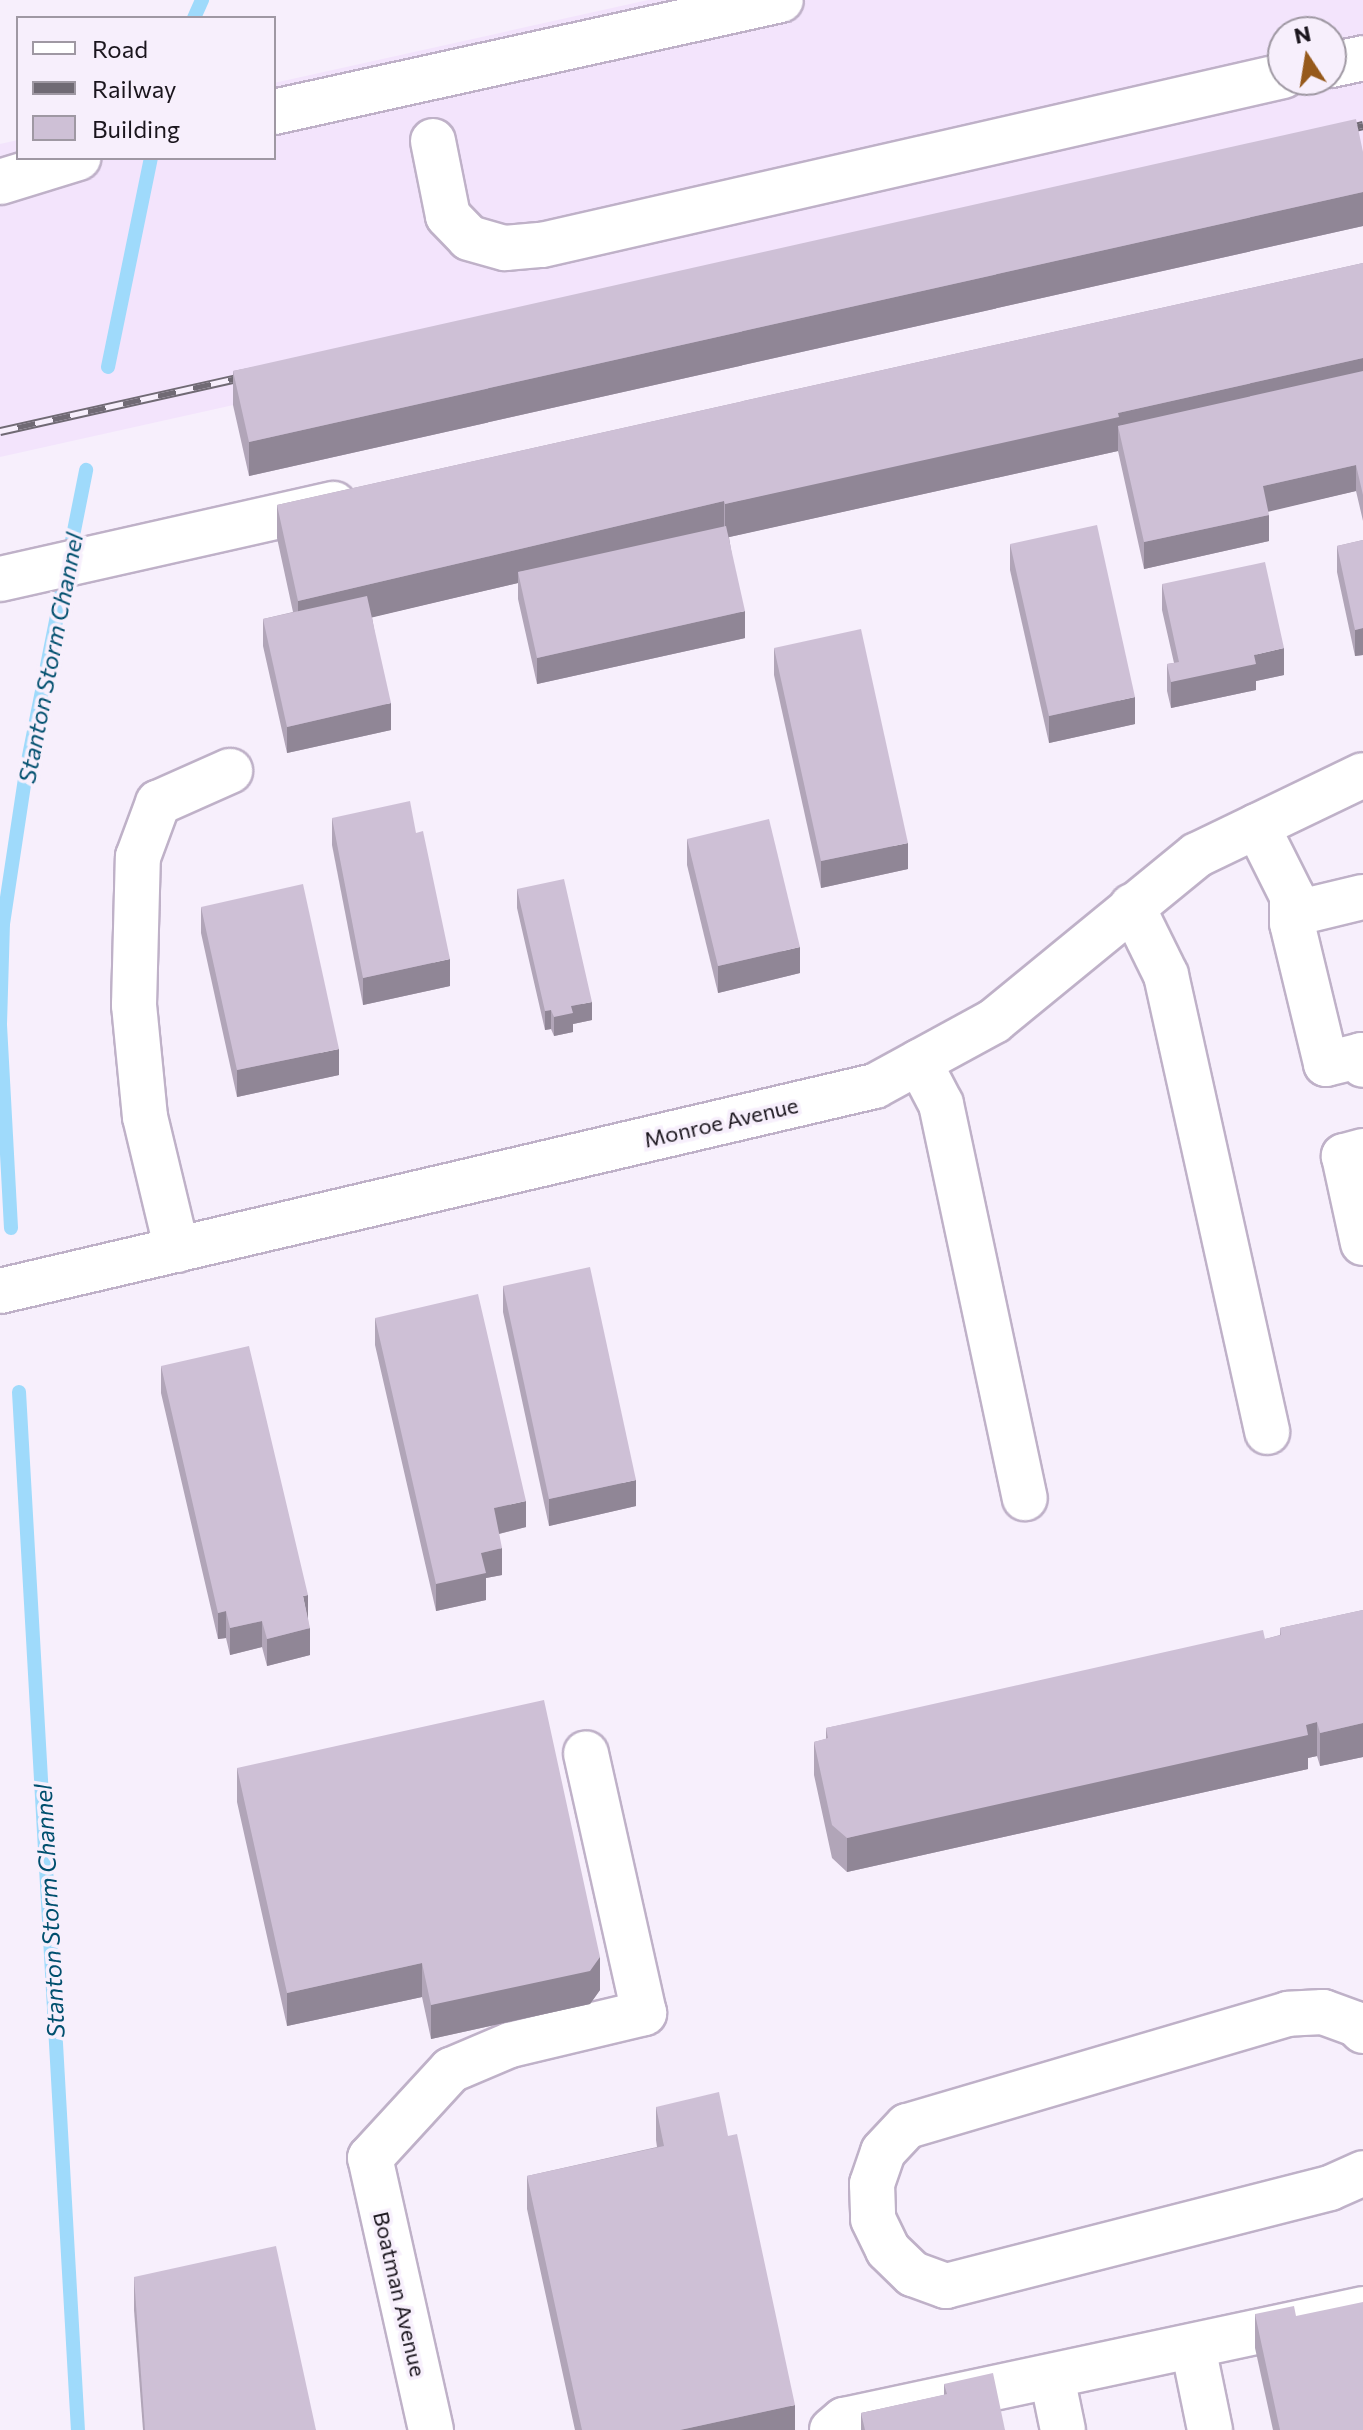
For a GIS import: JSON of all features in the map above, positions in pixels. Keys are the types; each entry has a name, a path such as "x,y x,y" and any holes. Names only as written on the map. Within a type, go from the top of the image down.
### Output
{"street":[{"path":"276,112 781,0"},
{"path":"433,141 448,216 469,238 505,248 557,241 1267,80"},
{"path":"0,182 72,160"},
{"path":"14,576 368,497"},
{"path":"177,1250 143,1103 134,1005 138,857 158,803 230,771"},
{"name":"Monroe Avenue","path":"0,1291 875,1086 994,1021 1197,855 1363,775"},
{"path":"1257,826 1292,896 1292,914 1326,1064 1361,1055 1363,1065"},
{"path":"1292,914 1363,897"},
{"path":"1132,906 1166,975 1267,1432"},
{"path":"919,1062 941,1104 1025,1498"},
{"path":"1363,1151 1344,1156 1363,1243"},
{"name":"Boatman Avenue","path":"431,2430 370,2158 451,2070 510,2045 644,2013 586,1753"},
{"path":"1363,2031 1323,2012 1288,2014 907,2126 883,2152 872,2184 873,2219 888,2250 913,2274 946,2286 1330,2188 1363,2173"},
{"path":"832,2430 844,2420 1363,2309"},
{"path":"1193,2347 1210,2430"},
{"path":"1052,2377 1063,2430"}],"shaded area":[{"path":"648,0 1363,0 1363,153 0,457 0,144 16,140 16,160 276,160 276,83"}],"building":[{"path":"1356,119 1363,152 1363,192 249,442 233,371"},
{"path":"1363,263 1363,358 1118,413 1119,417 725,504 724,501 298,601 277,505"},
{"path":"1363,371 1363,495 1356,465 1263,486 1269,515 1144,542 1118,426"},
{"path":"1097,525 1135,697 1049,716 1010,544"},
{"path":"726,526 745,611 537,658 518,572"},
{"path":"1363,540 1363,628 1355,630 1337,546"},
{"path":"1265,562 1284,648 1254,655 1256,664 1171,682 1167,664 1179,662 1162,584"},
{"path":"367,596 391,703 287,727 263,619"},
{"path":"861,629 908,843 821,861 774,648"},
{"path":"410,801 416,833 423,831 450,959 363,978 332,818"},
{"path":"769,819 800,947 718,966 687,839"},
{"path":"564,879 592,1002 571,1006 573,1013 554,1017 551,1010 545,1011 517,889"},
{"path":"303,884 339,1049 237,1070 201,907"},
{"path":"590,1267 636,1480 549,1499 503,1286"},
{"path":"478,1294 526,1501 494,1508 502,1548 481,1553 486,1573 436,1584 375,1318"},
{"path":"249,1346 308,1595 303,1596 310,1628 267,1639 262,1621 230,1628 226,1611 218,1613 161,1366"},
{"path":"1363,1610 1363,1723 1320,1733 1317,1722 1306,1725 1308,1735 847,1838 832,1825 814,1742 828,1738 826,1728 1263,1630 1265,1639 1281,1635 1280,1628"},
{"path":"544,1700 600,1957 590,1971 431,2005 422,1963 287,1993 237,1768"},
{"path":"719,2092 728,2136 737,2134 795,2405 680,2430 582,2430 527,2176 664,2146 656,2107"},
{"path":"276,2246 316,2430 145,2430 134,2277"},
{"path":"1363,2302 1363,2430 1280,2430 1255,2314 1294,2306 1296,2316"},
{"path":"993,2373 1005,2430 865,2430 861,2413 947,2394 944,2384"}],"waterway":[{"name":"Stanton Storm Channel","path":"195,16 202,0"},
{"name":"Stanton Storm Channel","path":"108,367 151,160"},
{"name":"Stanton Storm Channel","path":"11,1228 0,1024 3,924 27,766 86,470"},
{"name":"Stanton Storm Channel","path":"19,1392 78,2430"}],"railway":[{"path":"1335,132 1363,125"},
{"path":"0,431 254,374"}]}
